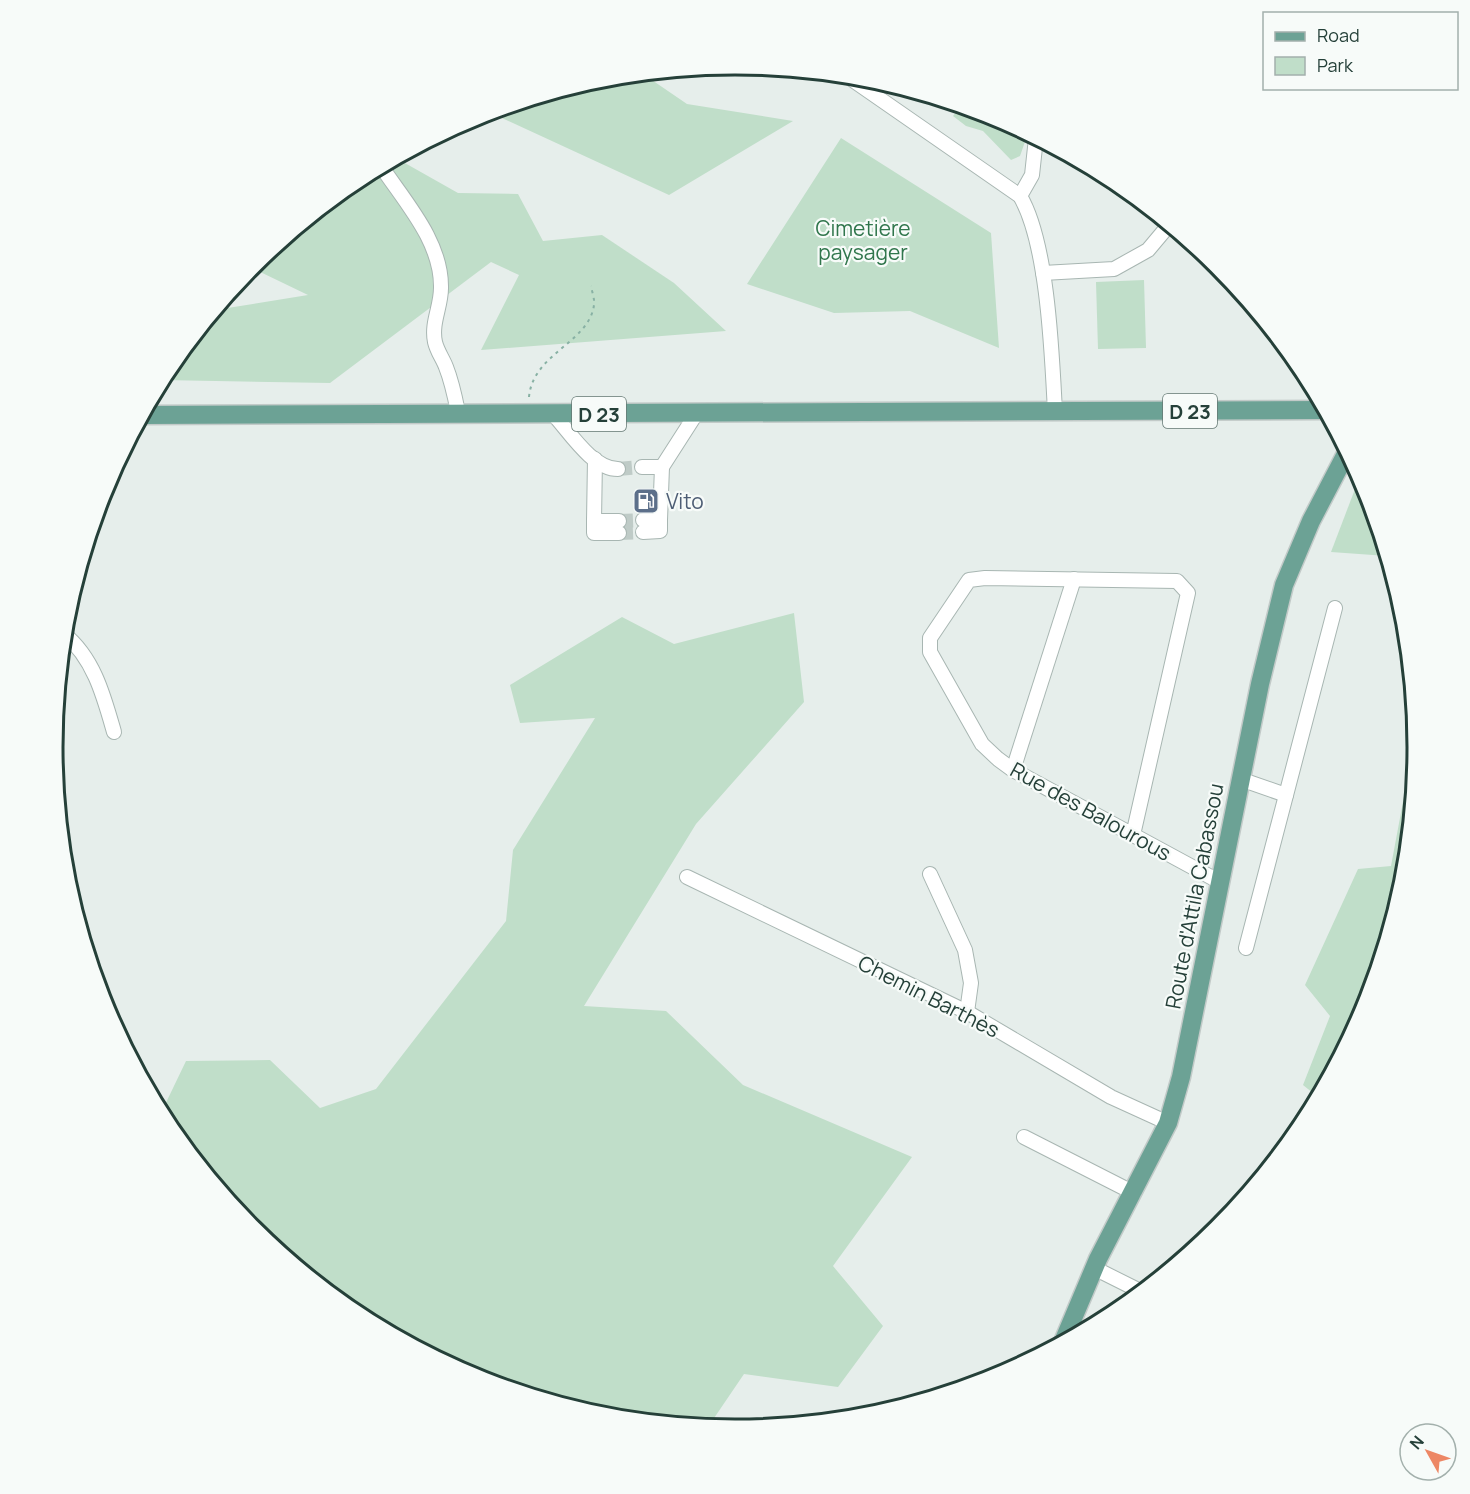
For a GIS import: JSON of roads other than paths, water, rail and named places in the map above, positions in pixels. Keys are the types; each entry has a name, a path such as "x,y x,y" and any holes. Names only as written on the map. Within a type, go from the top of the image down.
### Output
{"main road":[{"name":"D 23","path":"151,415 1316,410"},
{"name":"Route d'Attila Cabassou","path":"1068,1331 1094,1268 1134,1193 1167,1123 1181,1077 1240,779 1284,585 1311,521 1343,460"}],"street":[{"path":"864,88 1020,196 1029,212 1042,273 1055,412"},
{"path":"1020,196 1032,175 1035,146"},
{"path":"386,173 431,244 439,267 441,289 434,324 435,344 452,384 458,412"},
{"path":"1042,273 1114,269 1148,250 1164,231"},
{"path":"552,414 595,459 609,469 618,469"},
{"path":"643,526 660,520 663,466 696,414"},
{"path":"595,459 594,521 619,527"},
{"path":"642,468 663,466"},
{"name":"Rue des Balourous","path":"1133,835 1188,593 1177,581 985,578 969,580 930,638 930,652 982,744 1013,771 1220,882"},
{"path":"1013,771 1074,579"},
{"path":"1246,948 1335,608"},
{"path":"72,642 104,693 114,732"},
{"path":"1240,779 1286,795"},
{"path":"930,874 965,950 971,983 967,1012"},
{"name":"Chemin Barthès","path":"687,877 967,1012 1111,1097 1167,1123"},
{"path":"1024,1137 1134,1193"},
{"path":"1094,1268 1133,1288"}],"tunnel":[{"path":"618,469 642,467"},
{"path":"619,521 643,520"},
{"path":"619,533 643,532"}],"place":[{"name":"Vito","path":"646,501"}],"park label":[{"name":"Cimetière paysager","path":"863,240"}]}
